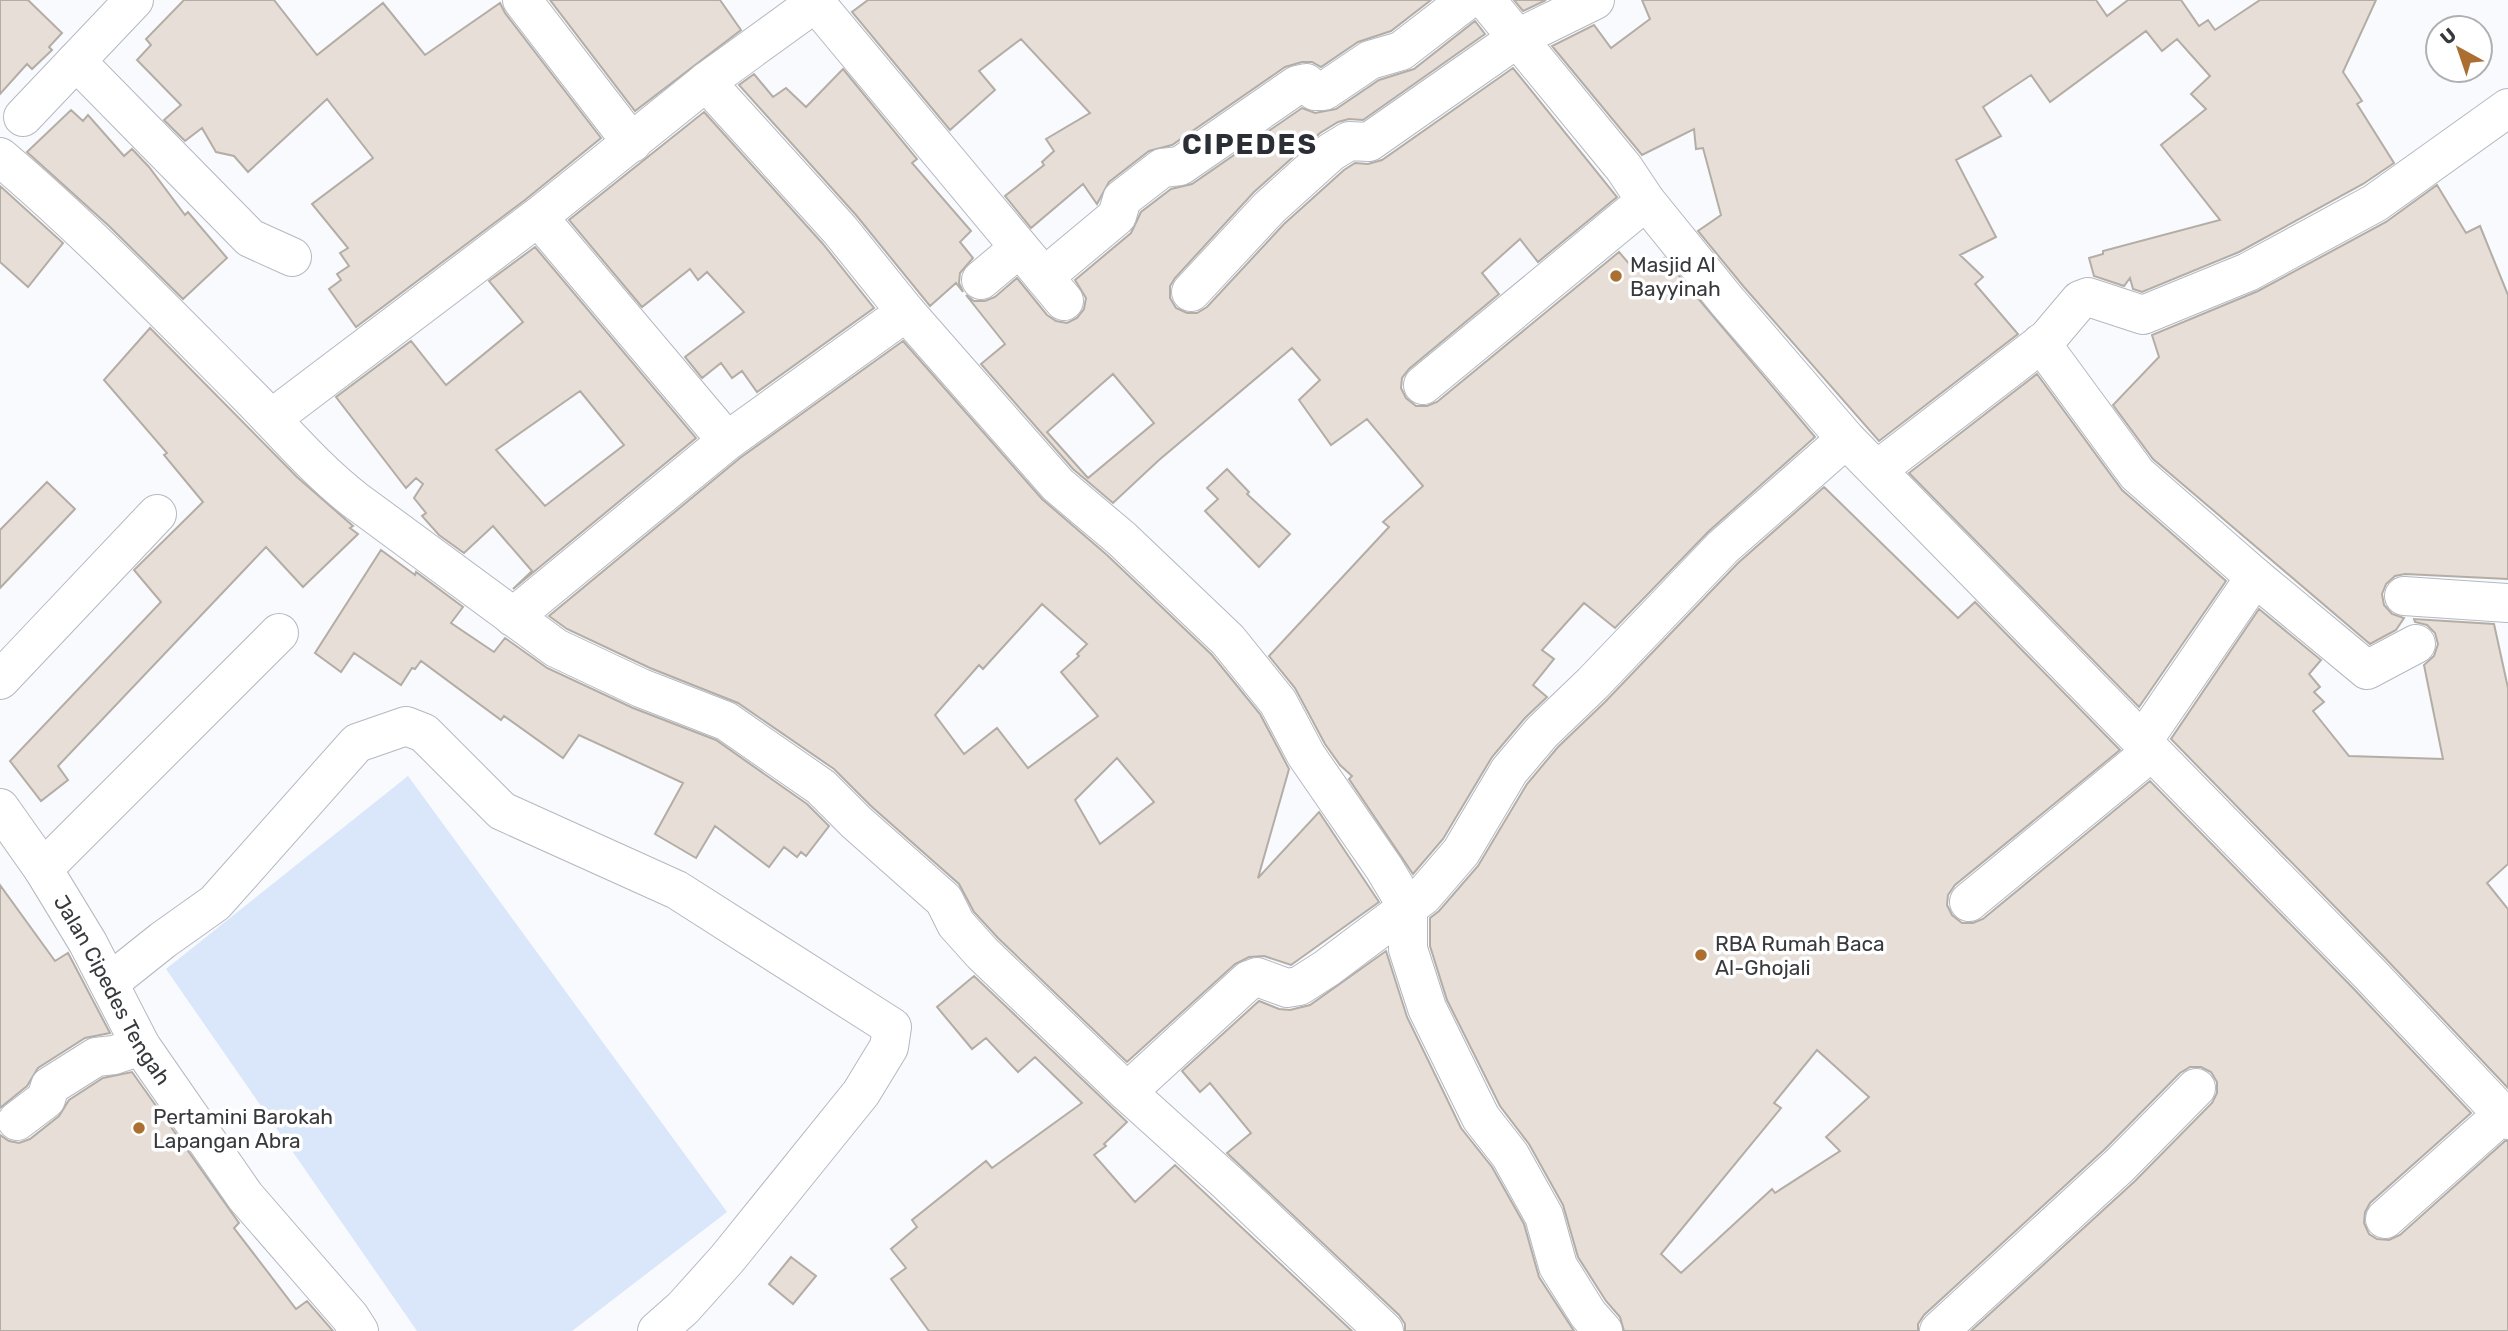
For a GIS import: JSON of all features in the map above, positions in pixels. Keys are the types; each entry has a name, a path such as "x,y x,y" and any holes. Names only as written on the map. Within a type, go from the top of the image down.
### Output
{"street":[{"path":"23,117 134,0"},
{"path":"522,0 632,143"},
{"path":"271,419 538,217 706,82 817,1 1054,289 1117,216 1122,199 1162,168 1181,166 1297,85 1306,83 1315,91 1324,91 1370,60 1401,51 1467,0"},
{"path":"1486,0 1624,168 1646,201 1727,301 1846,439 2369,973 2505,1117 2385,1219"},
{"path":"1191,292 1269,208 1331,152 1349,141 1369,142 1516,39 1595,0"},
{"path":"75,61 250,238 292,257"},
{"path":"706,82 840,230 906,312 1058,485 1122,539 1228,640 1278,702 1306,755 1384,868 1408,908 1408,949 1427,1008 1481,1118 1510,1156 1544,1216 1558,1266 1588,1314 1603,1331"},
{"path":"1877,470 2041,343 2080,300 2088,297 2143,315 2248,272 2375,203 2508,108"},
{"path":"0,157 58,206 271,419 324,476 556,648 641,688 726,721 821,787 944,900 956,924 982,953 1127,1093 1229,1184 1384,1331"},
{"path":"1423,385 1646,201"},
{"path":"538,217 727,441"},
{"path":"981,280 1019,248"},
{"path":"513,617 727,441 906,312"},
{"path":"2041,343 2137,474 2367,670 2416,644"},
{"path":"1127,1093 1249,980 1257,977 1287,988 1299,986 1328,968 1423,896 1461,852 1509,771 1542,733 1723,547 1846,439"},
{"path":"0,681 157,514"},
{"path":"1969,902 2147,747 2255,577"},
{"path":"2404,596 2508,603"},
{"path":"43,869 279,633"},
{"path":"109,983 215,903 357,743 406,726 424,733 502,811 677,890 892,1027 889,1047 861,1093 727,1259 683,1308 657,1331"},
{"name":"Jalan Cipedes Tengah","path":"0,808 43,869 88,943 141,1046 245,1196 347,1326"},
{"path":"17,1121 46,1099 50,1086 96,1057 114,1055 141,1046"},
{"path":"1939,1331 2120,1165 2196,1088"}],"shaded area":[{"path":"408,776 727,1212 572,1331 417,1331 166,969"}],"building":[{"path":"0,0 28,0 62,33 49,47 52,50 32,69 27,64 0,94"},
{"path":"184,0 274,0 317,55 383,3 425,55 500,3 601,138 525,200 356,327 329,289 341,280 337,274 349,266 340,253 348,248 312,204 373,158 327,99 248,172 234,156 216,152 202,128 185,141 164,120 181,105 137,60 151,45 146,39"},
{"path":"550,0 720,0 741,30 635,111"},
{"path":"868,0 1431,0 1391,31 1358,42 1321,67 1312,62 1302,62 1285,67 1172,145 1149,151 1109,182 1097,204 1083,184 1031,228 1005,196 1044,165 1042,162 1054,151 1046,139 1090,113 1021,39 979,71 995,90 950,130 852,12"},
{"path":"1514,0 1546,0 1523,11"},
{"path":"1642,0 2096,0 2107,16 2128,0 2181,0 2199,26 2208,20 2215,30 2260,0 2376,0 2343,72 2362,101 2357,104 2394,163 2363,184 2239,252 2142,292 2133,289 2130,278 2124,286 2094,276 2089,258 2103,254 2103,251 2220,220 2161,145 2206,109 2191,94 2210,76 2177,39 2162,51 2146,31 2050,102 2031,75 1983,107 2001,136 1956,160 1996,237 1960,255 1983,277 1975,284 2018,334 1879,441 1698,231 1721,215 1703,148 1696,149 1694,129 1642,155 1552,46 1594,25 1611,48 1650,19"},
{"path":"1475,21 1485,34 1363,120 1349,119 1338,122 1320,133 1254,192 1175,278 1170,286 1170,298 1176,308 1187,313 1197,313 1207,307 1284,224 1344,170 1355,163 1368,164 1382,160 1513,68 1617,197 1538,262 1520,239 1482,273 1499,294 1409,369 1402,378 1401,388 1406,398 1416,406 1437,402 1619,252 1631,266 1640,259 1649,270 1664,258 1815,437 1709,531 1615,628 1584,603 1542,650 1554,659 1533,685 1547,697 1492,757 1443,839 1413,874 1349,779 1352,776 1325,744 1295,688 1269,656 1389,527 1383,522 1423,486 1367,419 1331,445 1299,400 1320,380 1292,348 1159,460 1113,503 1073,469 981,364 1005,344 966,295 974,301 985,301 995,297 1017,278 1047,315 1056,321 1067,323 1077,318 1084,309 1086,298 1075,280 1131,233 1141,212 1171,189 1192,184 1302,108 1315,113 1336,109 1379,80 1414,69","holes":["1113,374 1154,423 1088,478 1047,432"]},
{"path":"843,69 917,159 912,163 971,231 960,242 973,258 960,273 959,283 963,292 956,283 930,306 856,215 739,85 754,74 773,97 786,88 806,107"},
{"path":"71,110 83,121 88,115 124,156 132,149 185,215 188,212 227,258 183,299 109,226 27,152"},
{"path":"704,112 823,244 874,308 757,392 742,371 732,378 721,363 702,378 685,357 744,312 707,272 698,280 690,269 642,307 569,220"},
{"path":"2437,185 2466,233 2480,226 2508,295 2508,579 2405,574 2395,576 2386,584 2382,594 2384,605 2392,614 2404,618 2396,630 2370,644 2153,459 2113,405 2159,357 2152,335 2258,291 2386,222"},
{"path":"0,186 63,243 28,287 0,262"},
{"path":"535,247 696,438 513,589 532,571 493,526 464,553 439,535 422,516 426,513 414,498 423,484 416,478 406,488 336,397 411,341 446,385 523,322 489,281","holes":["580,391 624,445 545,506 496,450"]},
{"path":"150,328 297,477 353,526 350,528 358,534 303,587 266,547 58,766 68,780 41,801 10,761 161,602 134,570 203,502 164,455 167,453 104,380"},
{"path":"903,341 1042,499 1107,555 1212,655 1260,714 1289,769 1258,878 1319,812 1379,902 1291,965 1264,956 1249,957 1235,964 1127,1062 998,938 974,912 959,884 871,806 834,769 738,703 650,668 567,629 549,616 740,458","holes":["1042,604 1087,644 1077,654 1079,656 1061,672 1098,716 1028,768 997,728 964,754 935,715 979,665 983,669","1117,758 1154,802 1100,844 1075,800"]},
{"path":"2037,374 2122,490 2226,581 2139,707 1909,473"},
{"path":"1227,469 1249,492 1247,494 1290,534 1259,567 1205,511 1218,499 1207,488"},
{"path":"47,482 75,509 0,588 0,530"},
{"path":"1824,487 1958,618 1975,602 2120,750 1955,885 1948,895 1947,905 1952,915 1962,923 1983,919 2150,781 2471,1113 2370,1203 2365,1212 2364,1223 2369,1234 2377,1239 2389,1240 2400,1235 2508,1141 2508,1331 1971,1331 2135,1181 2212,1103 2217,1093 2217,1082 2211,1072 2201,1067 2190,1067 2180,1073 2105,1149 1924,1315 1918,1324 1918,1331 1624,1331 1620,1317 1606,1301 1578,1257 1563,1205 1529,1144 1500,1106 1447,1000 1430,946 1430,918 1478,866 1527,784 1558,747 1605,702 1738,563","holes":["1817,1050 1869,1097 1826,1137 1840,1151 1775,1193 1772,1189 1681,1273 1661,1254 1781,1108 1774,1103"]},
{"path":"381,550 463,607 451,623 494,652 505,638 547,668 633,708 716,740 807,804 829,826 806,856 801,852 797,857 784,847 769,867 715,826 696,858 655,834 683,783 579,735 563,758 504,716 501,720 421,661 415,669 412,668 401,685 354,653 341,672 315,653"},
{"path":"2259,609 2321,660 2309,674 2320,687 2314,692 2324,702 2313,711 2349,756 2443,759 2424,665 2434,656 2438,644 2435,633 2427,625 2415,622 2414,619 2494,624 2508,688 2508,864 2487,883 2508,909 2508,1088 2171,739"},
{"path":"0,885 55,961 68,953 110,1033 85,1038 38,1068 27,1086 0,1108"},
{"path":"1386,951 1407,1017 1461,1128 1492,1167 1524,1224 1539,1277 1574,1331 1405,1331 1405,1324 1399,1315 1227,1153 1251,1133 1210,1083 1200,1092 1182,1071 1259,1001 1279,1009 1290,1010 1310,1005"},
{"path":"974,976 1127,1122 1104,1144 1106,1146 1094,1155 1135,1202 1175,1165 1352,1331 929,1331 891,1279 906,1268 891,1249 917,1227 912,1220 986,1161 992,1168 1082,1103 1035,1057 1018,1072 986,1038 972,1049 937,1007"},
{"path":"132,1072 239,1223 234,1228 296,1309 307,1301 333,1331 0,1331 0,1135 19,1143 30,1139 59,1116 69,1100 103,1078"},
{"path":"791,1257 816,1276 793,1304 769,1284"}],"place":[{"name":"Masjid Al Bayyinah","path":"1616,276"},
{"name":"RBA Rumah Baca Al-Ghojali","path":"1701,955"},
{"name":"Pertamini Barokah Lapangan Abra","path":"139,1128"}],"district":[{"name":"CIPEDES","path":"1250,144"}]}
